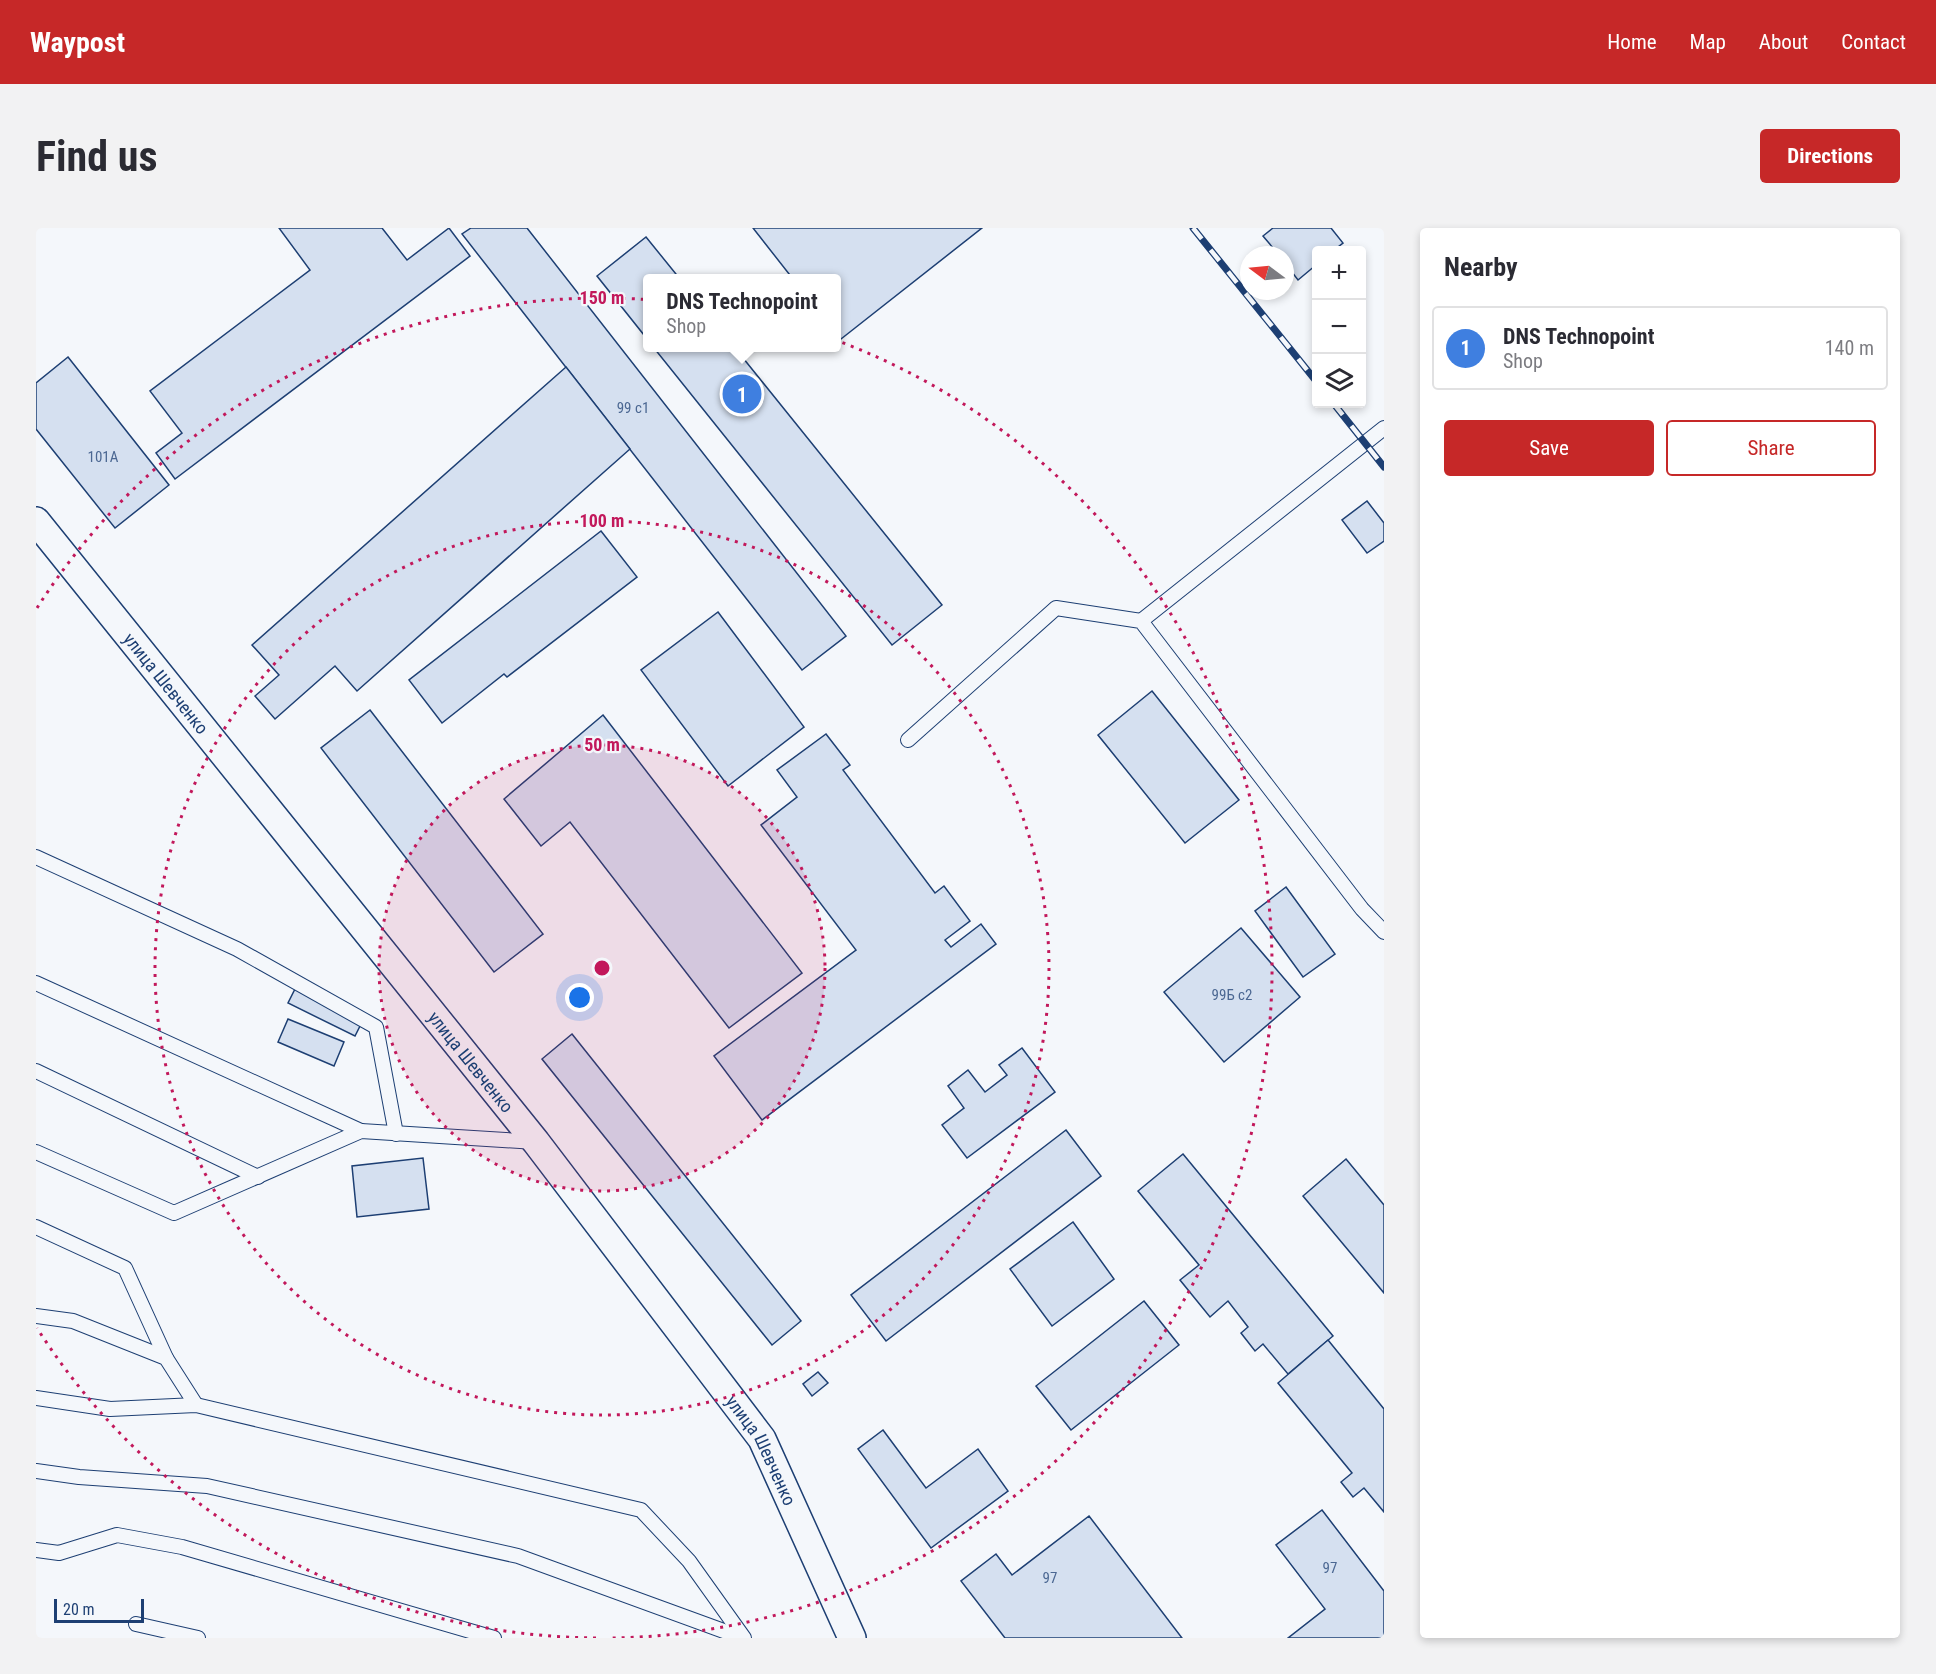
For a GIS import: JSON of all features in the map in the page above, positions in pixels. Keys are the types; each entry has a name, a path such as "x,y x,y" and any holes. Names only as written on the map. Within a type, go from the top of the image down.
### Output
{"street":[{"name":"улица Шевченко","path":"36,521 536,1142 762,1439 852,1638"}],"lane":[{"path":"1141,621 1384,428"},
{"path":"908,740 1056,608 1141,621 1362,909 1384,932"},
{"path":"36,857 237,949 376,1027 396,1134"},
{"path":"36,983 361,1131 536,1142"},
{"path":"36,1071 258,1177"},
{"path":"36,1152 174,1213 361,1131"},
{"path":"36,1227 125,1268 166,1358 196,1405"},
{"path":"36,1316 73,1322 166,1358"},
{"path":"36,1398 110,1409 196,1405 641,1510 689,1561 744,1638"},
{"path":"36,1472 207,1486 506,1553 744,1638"},
{"path":"36,1550 59,1553 117,1535 171,1545 494,1638"},
{"path":"136,1624 198,1638"}],"building":[{"path":"279,228 382,228 407,260 449,228 470,256 175,479 156,453 182,433 150,391 310,270"},
{"path":"471,228 527,228 846,636 802,670 462,234"},
{"path":"753,228 982,228 841,339 841,274 789,274"},
{"path":"1273,228 1331,228 1343,243 1339,246 1312,246 1312,268 1298,280 1294,275 1294,246 1271,246 1263,236"},
{"path":"646,237 676,274 643,274 643,334 597,276"},
{"path":"657,352 738,352 942,605 892,645"},
{"path":"68,357 169,485 115,528 36,429 36,383"},
{"path":"566,367 630,449 357,691 335,666 275,719 255,696 279,675 252,645"},
{"path":"1367,501 1384,523 1384,541 1367,553 1342,520"},
{"path":"601,531 637,577 507,677 504,674 442,723 409,680"},
{"path":"718,612 804,727 728,786 641,670"},
{"path":"1152,691 1239,800 1185,843 1098,735"},
{"path":"370,710 543,934 494,972 321,748"},
{"path":"603,715 802,973 729,1028 570,822 541,846 504,799"},
{"path":"826,734 850,765 843,770 935,893 944,886 970,921 945,940 951,947 981,924 996,944 762,1120 714,1056 856,950 761,825 797,797 777,770"},
{"path":"1286,887 1335,954 1303,977 1255,911"},
{"path":"1241,928 1300,997 1224,1062 1164,992"},
{"path":"296,987 363,1020 355,1036 288,1003"},
{"path":"288,1019 344,1042 334,1066 278,1042"},
{"path":"572,1034 801,1321 772,1345 542,1059"},
{"path":"1022,1048 1055,1092 967,1158 942,1125 964,1108 948,1086 968,1070 985,1092 1007,1075 999,1065"},
{"path":"1066,1130 1101,1176 886,1341 851,1295"},
{"path":"1183,1154 1333,1336 1288,1374 1263,1344 1255,1351 1241,1333 1248,1327 1228,1301 1210,1317 1180,1280 1199,1265 1138,1191"},
{"path":"423,1158 429,1209 357,1217 352,1166"},
{"path":"1346,1159 1384,1205 1384,1293 1303,1196"},
{"path":"1073,1222 1114,1279 1052,1326 1010,1269"},
{"path":"1144,1301 1179,1345 1071,1430 1036,1386"},
{"path":"1328,1340 1384,1409 1384,1512 1364,1488 1353,1497 1341,1482 1352,1473 1278,1383"},
{"path":"818,1372 828,1383 812,1396 803,1384"},
{"path":"883,1430 926,1488 978,1449 1008,1491 931,1548 858,1449"},
{"path":"1322,1510 1384,1591 1384,1638 1288,1638 1325,1609 1276,1545"},
{"path":"1089,1516 1182,1638 1005,1638 961,1581 996,1554 1012,1575"}],"railway":[{"path":"1193,228 1312,376"},
{"path":"1337,408 1384,467"}],"place":[{"name":"DNS Technopoint","path":"742,394"}]}
